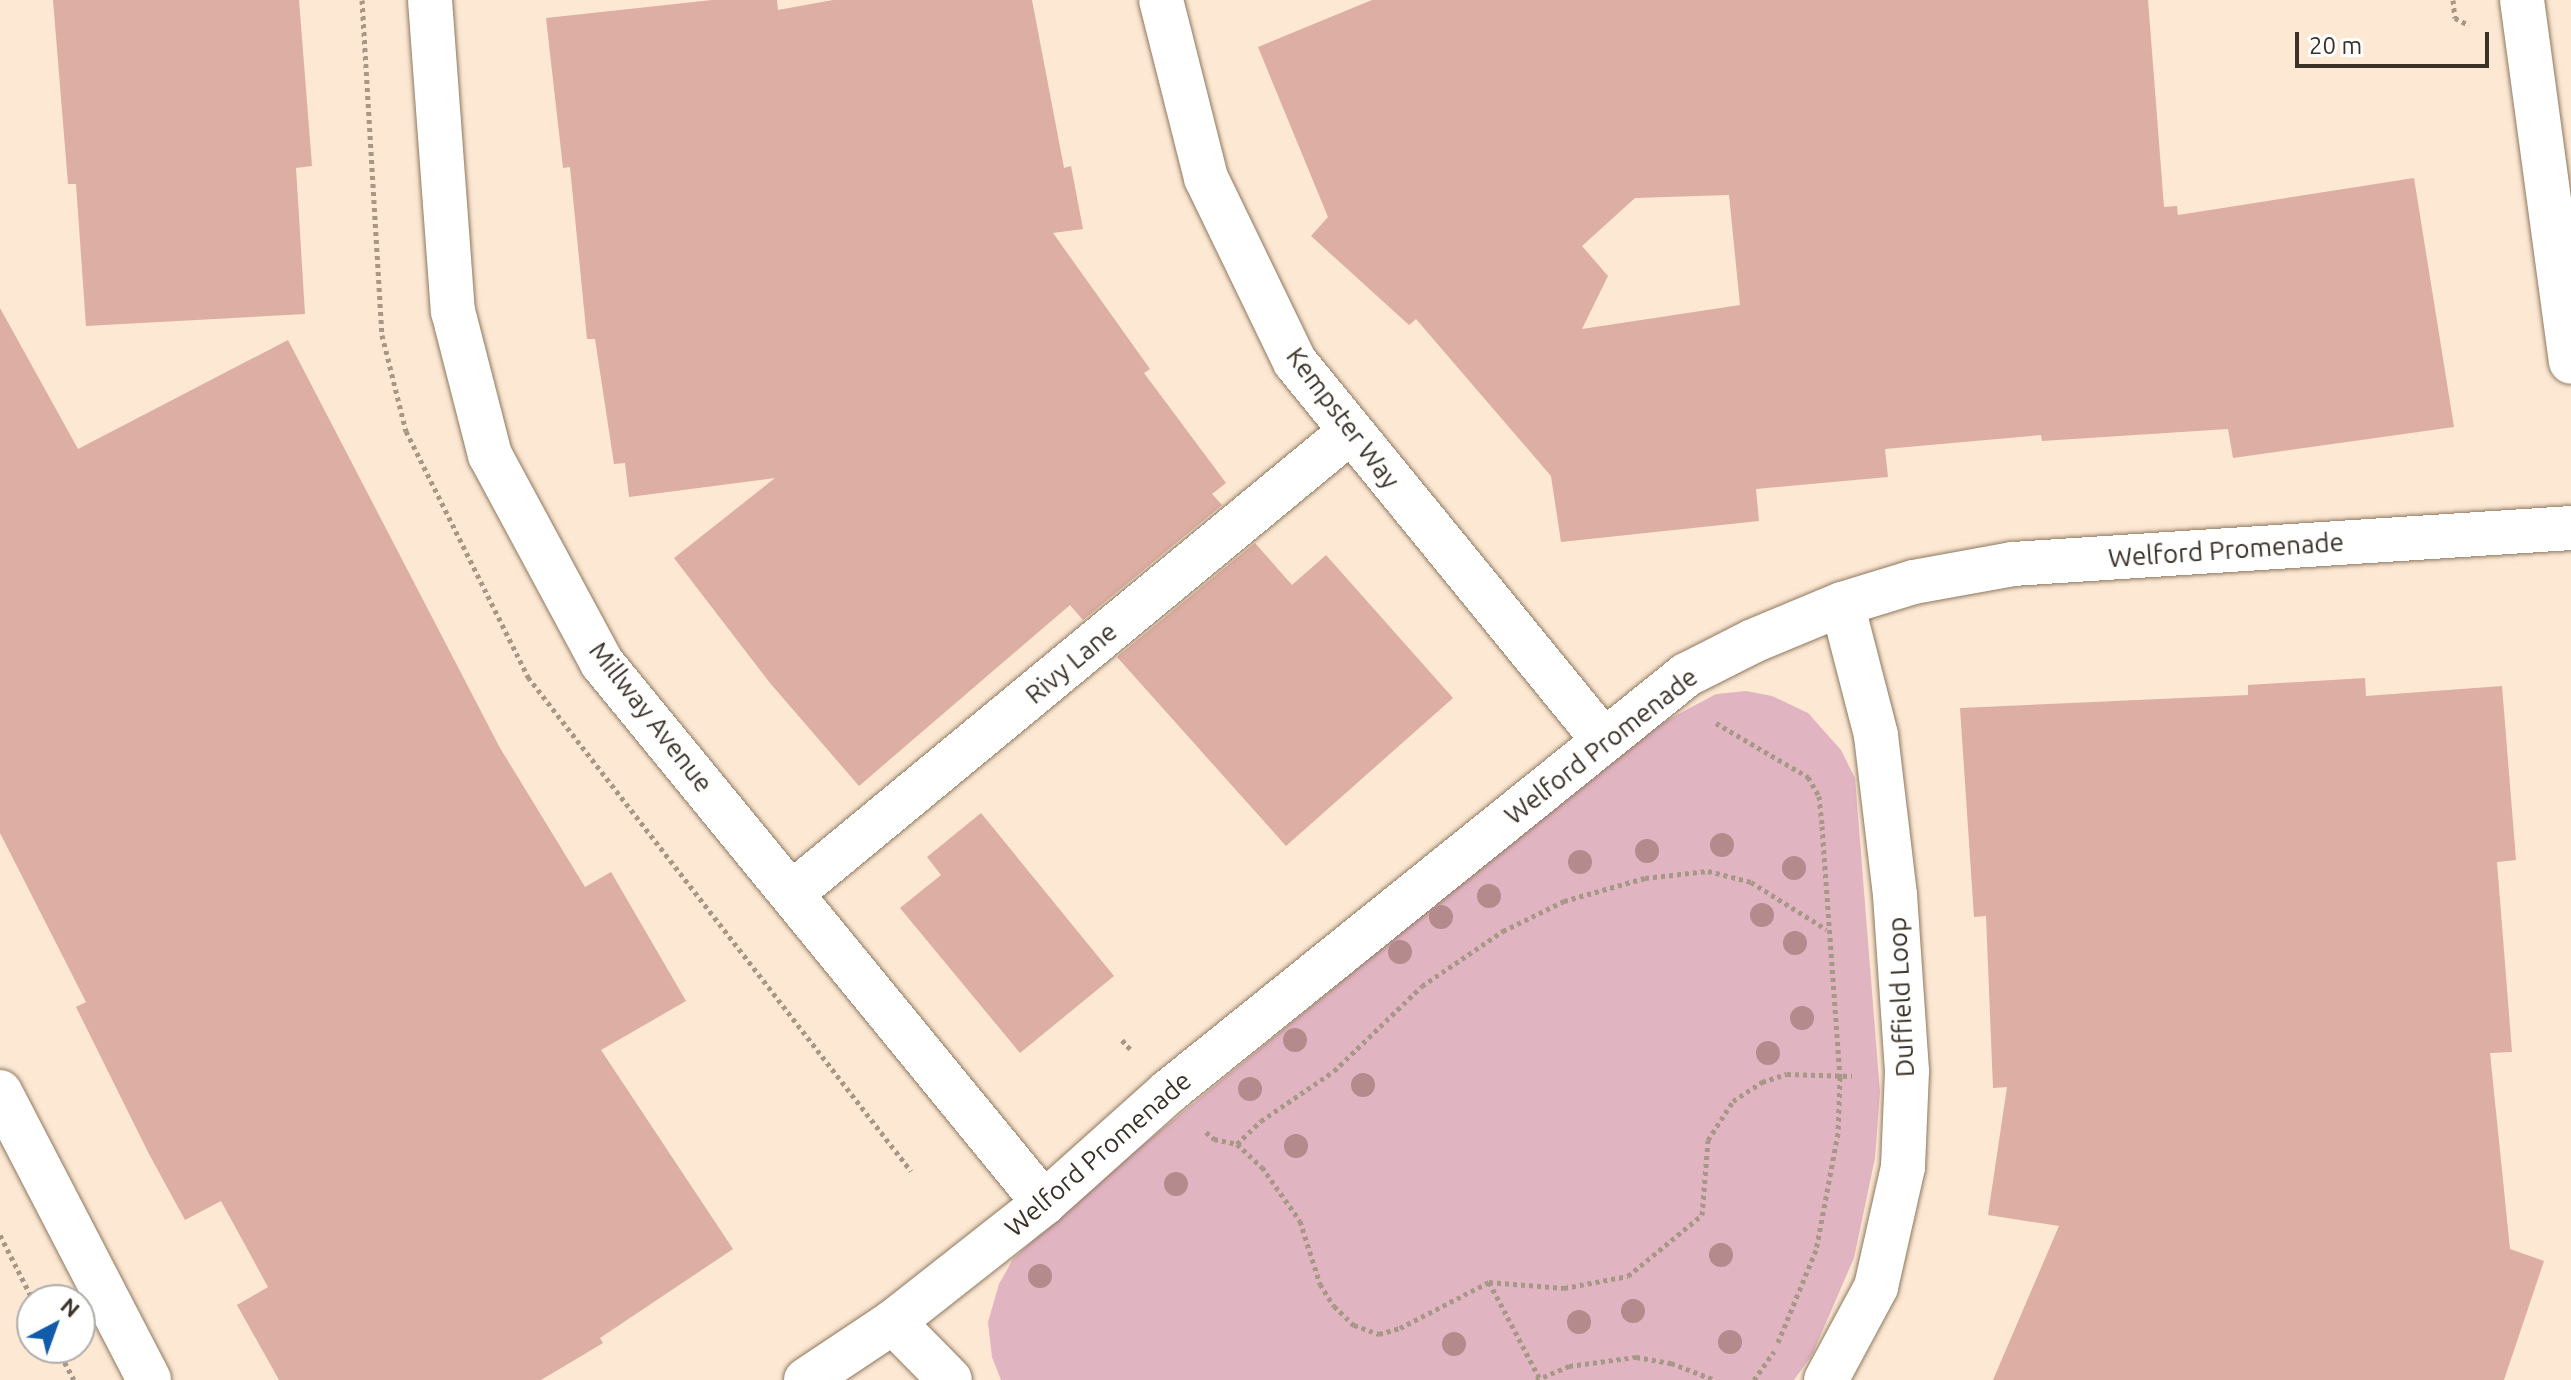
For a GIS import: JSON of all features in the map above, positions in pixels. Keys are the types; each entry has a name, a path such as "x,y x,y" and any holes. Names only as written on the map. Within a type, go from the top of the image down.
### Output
{"street":[{"name":"Millway Avenue","path":"430,0 453,311 490,455 602,663 1044,1203"},
{"name":"Kempster Way","path":"1161,0 1206,178 1295,362 1603,740"},
{"path":"2522,0 2571,362"},
{"name":"Rivy Lane","path":"792,893 1350,432"},
{"name":"Welford Promenade","path":"806,1380 893,1322 1044,1203 1168,1092 1686,675 1842,604 1914,582 2013,564 2571,528"},
{"name":"Duffield Loop","path":"1826,1380 1876,1287 1903,1167 1907,1071 1895,895 1876,735 1842,604"},
{"path":"0,1092 149,1380"},
{"path":"893,1322 950,1380"}],"path":[{"path":"1708,712 1730,734 1789,761 1814,786 1822,826 1826,929 1840,1077 1833,1176 1816,1250 1790,1316 1754,1380"},
{"path":"1237,1144 1261,1121 1334,1071 1422,986 1474,949 1535,914 1615,884 1708,871 1730,875 1751,882 1826,929"},
{"path":"1195,1122 1214,1139 1237,1144 1262,1167 1300,1221 1320,1284 1334,1306 1354,1325 1379,1334 1416,1320 1489,1282 1564,1288 1628,1276 1702,1215 1708,1140 1733,1101 1762,1082 1787,1074 1862,1075"},
{"path":"0,1235 25,1284"},
{"path":"1489,1282 1539,1379 1569,1366 1636,1357 1671,1363 1715,1380"}],"shaded area":[{"path":"1746,691 1772,696 1808,713 1841,750 1855,778 1880,1092 1875,1158 1854,1258 1812,1355 1794,1380 1001,1380 992,1357 988,1322 999,1284 1013,1259 1077,1199 1645,732 1716,694"}],"building":[{"path":"53,0 299,0 312,166 296,168 305,314 86,326 76,184 68,184"},
{"path":"712,0 777,0 778,10 833,0 1032,0 1064,168 1071,166 1083,229 1053,233 1150,369 1144,373 1226,483 1212,494 1222,505 1083,620 1070,605 859,786 770,683 674,558 775,478 629,497 625,463 614,464 595,339 587,339 570,167 563,168 546,18"},
{"path":"1372,0 2148,0 2164,207 2177,206 2178,215 2414,178 2454,427 2233,458 2228,429 2042,441 2041,435 1885,449 1888,477 1756,489 1759,521 1561,542 1551,476 1416,319 1409,325 1311,236 1328,217 1258,47","holes":["1729,195 1740,305 1582,329 1608,276 1582,246 1635,198"]},
{"path":"0,308 78,449 288,340 500,748 585,887 611,872 686,1001 601,1050 733,1249 600,1338 603,1343 541,1380 279,1380 237,1305 268,1287 221,1201 185,1220 149,1154 76,1007 86,1002 0,833"},
{"path":"1255,543 1292,585 1326,555 1453,698 1286,846 1117,657"},
{"path":"2365,678 2366,696 2502,686 2516,860 2497,862 2512,1052 2490,1053 2510,1249 2544,1261 2504,1380 1993,1380 2059,1226 1988,1215 2007,1087 1993,1088 1986,916 1974,917 1960,708 2248,695 2248,685"},
{"path":"981,813 1114,976 1020,1053 900,908 941,875 927,857"}]}
